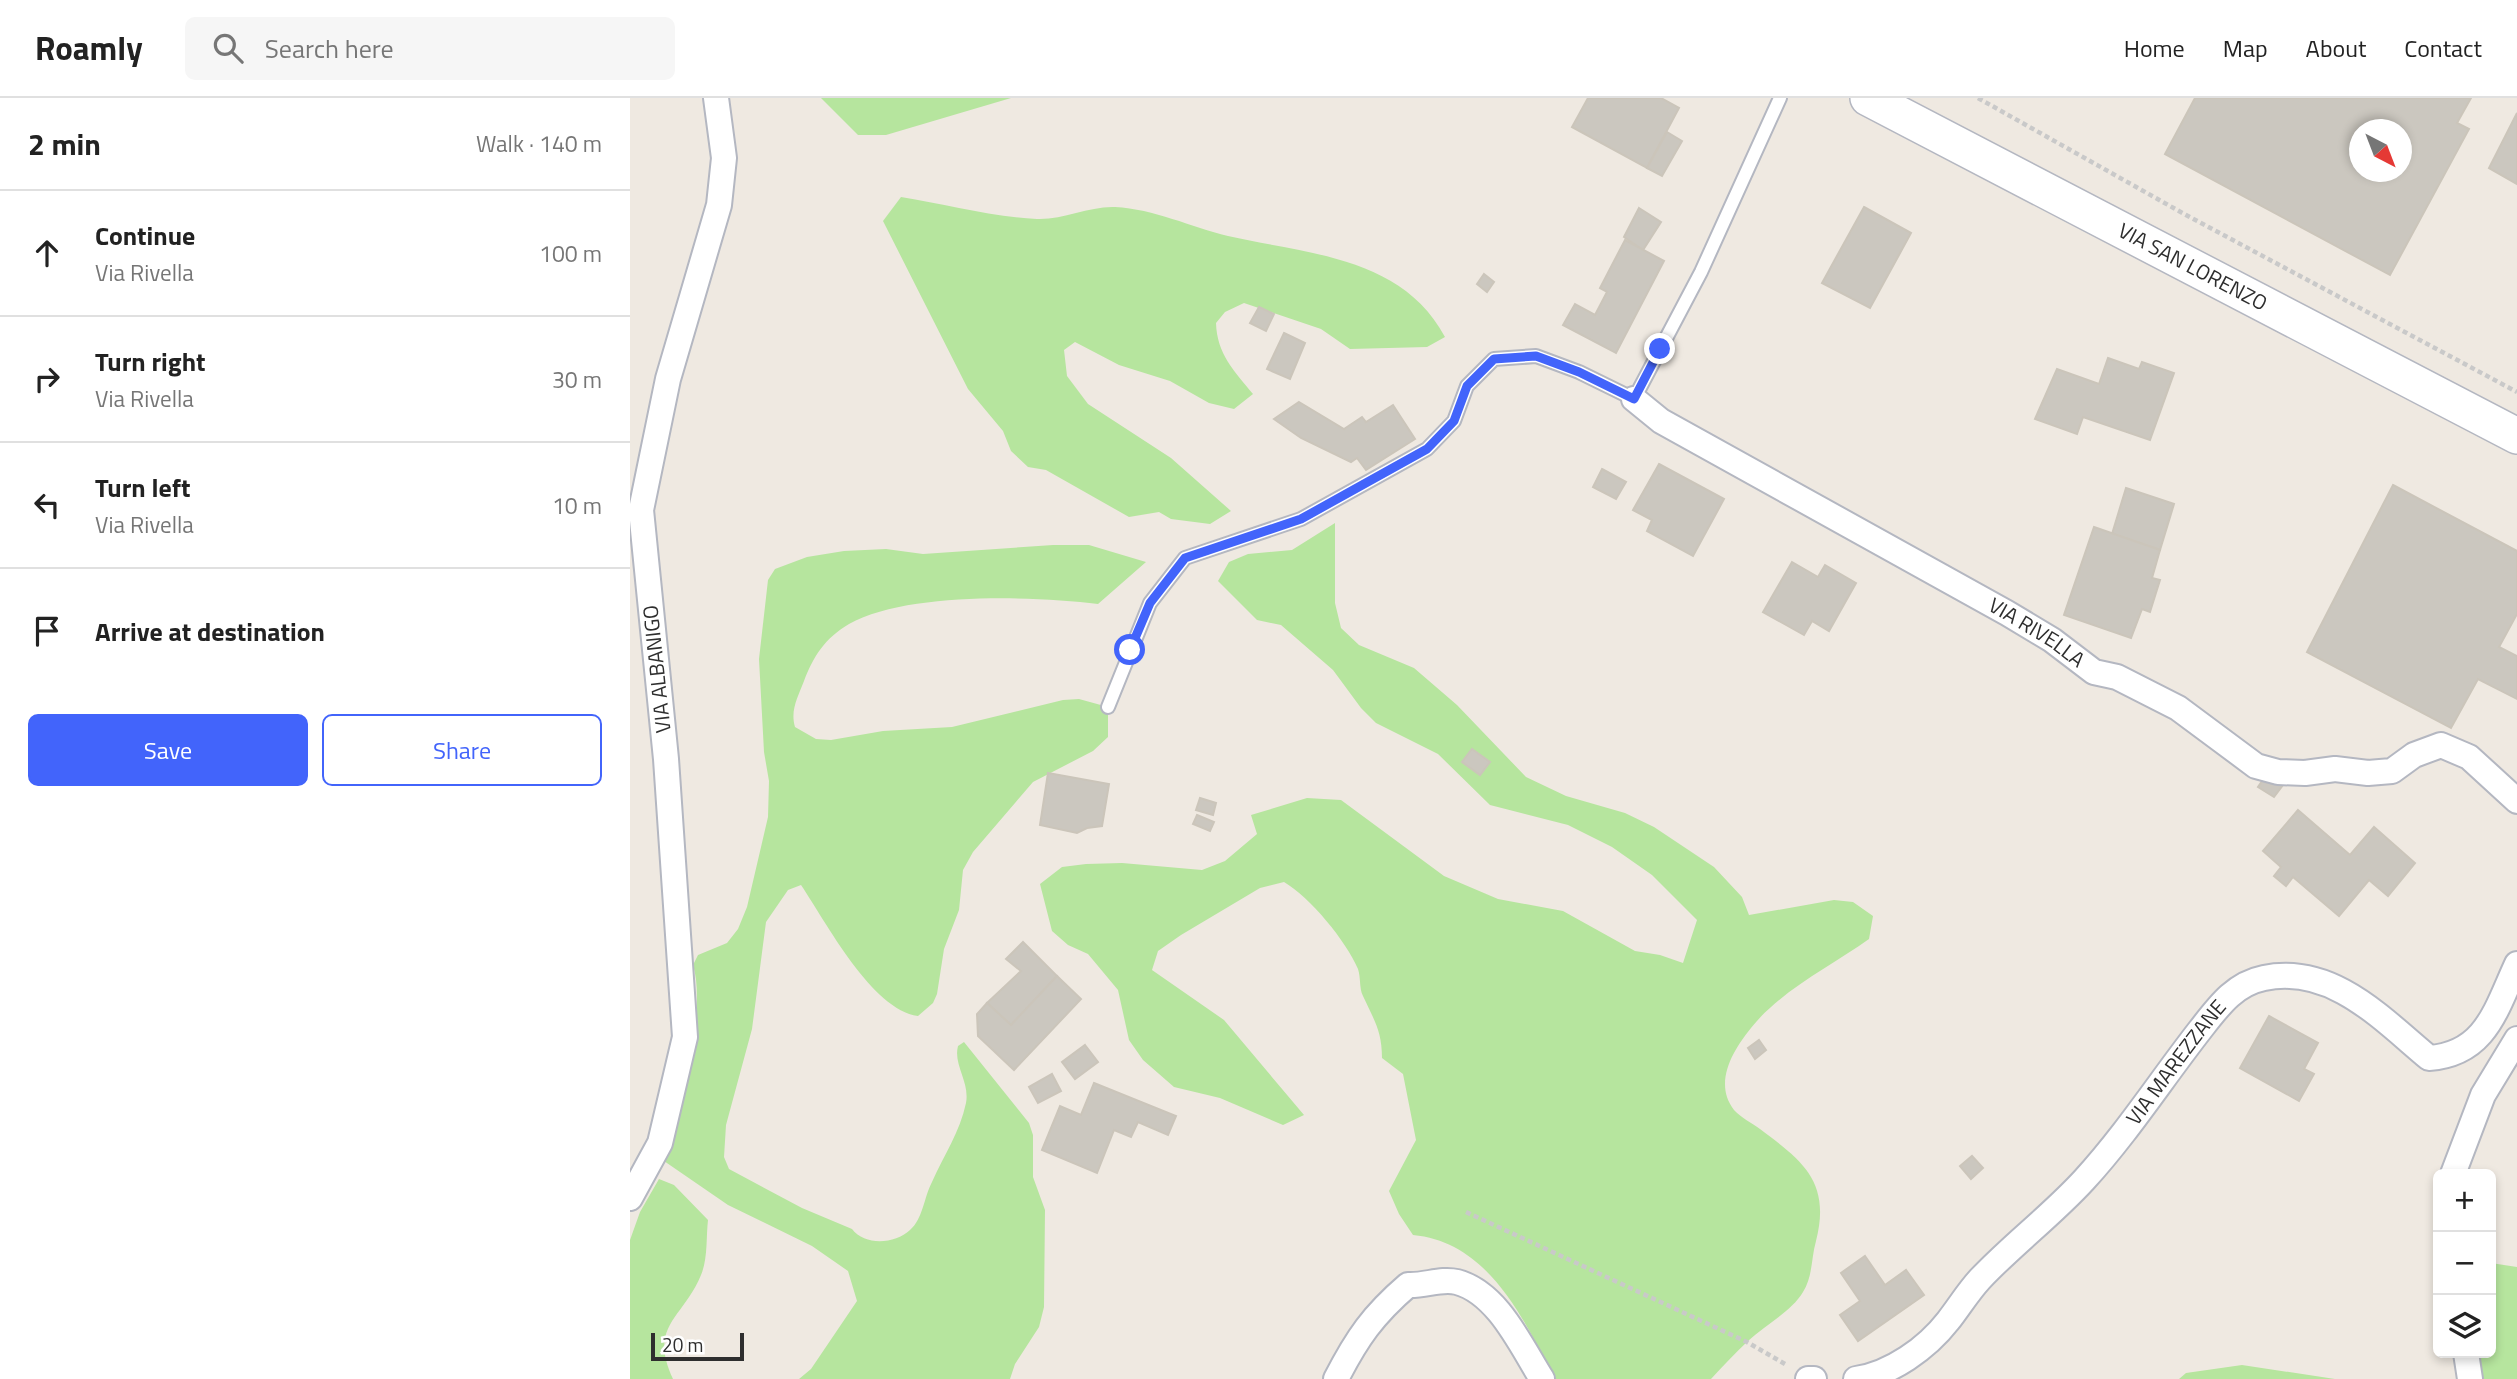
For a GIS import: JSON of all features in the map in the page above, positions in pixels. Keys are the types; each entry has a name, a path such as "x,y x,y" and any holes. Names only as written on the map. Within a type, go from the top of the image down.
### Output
{"main road":[{"name":"VIA SAN LORENZO","path":"1868,98 2517,436"}],"street":[{"name":"VIA ALBANIGO","path":"630,1198 660,1143 685,1037 666,759 641,510 668,379 719,205 724,158 716,98"},
{"name":"VIA RIVELLA","path":"1634,399 1661,421 2007,613 2052,640 2094,672 2117,677 2166,701 2256,766 2278,772 2305,773 2334,769 2368,773 2392,771 2414,755 2441,745 2469,757 2517,801"},
{"name":"VIA MAREZZANE","path":"1856,1379 1879,1373 1902,1362 1947,1323 1980,1279 2028,1236 2100,1162 2219,1006 2238,987 2263,978 2287,976 2313,980 2342,990 2369,1006 2429,1058 2448,1056 2467,1048 2482,1034 2517,964"},
{"path":"2455,1169 2483,1095 2517,1039"},
{"path":"1336,1379 1358,1335 1382,1307 1408,1285 1425,1286 1441,1280 1458,1282 1486,1298 1542,1379"},
{"path":"2467,1358 2470,1379"}],"lane":[{"path":"1634,399 1701,272 1780,98"},
{"name":"VIA RIVELLA","path":"1108,707 1150,603 1185,558 1301,519 1427,449 1454,421 1467,386 1494,359 1536,356 1579,372 1634,399"}],"path":[{"path":"1978,98 2186,215 2517,392"},
{"path":"1466,1212 1747,1342 1811,1379"}],"green space":[{"path":"821,98 1011,98 886,135 858,135"},
{"path":"901,197 986,213 1037,219 1105,207 1130,208 1228,236 1320,255 1378,274 1404,290 1427,310 1445,337 1427,347 1350,349 1321,329 1244,303 1225,312 1216,323 1223,353 1253,394 1234,409 1209,403 1170,381 1119,365 1075,342 1064,350 1067,376 1088,404 1171,458 1231,511 1210,524 1171,519 1159,512 1129,517 1046,470 1028,467 1011,451 1003,431 968,389 883,221"},
{"path":"1335,523 1335,603 1341,628 1359,645 1414,668 1457,705 1526,777 1566,796 1625,813 1654,827 1714,867 1742,897 1749,915 1834,900 1853,902 1873,916 1869,939 1776,1002 1744,1037 1728,1067 1725,1089 1728,1100 1739,1115 1801,1163 1816,1188 1820,1203 1820,1221 1810,1273 1803,1292 1792,1305 1748,1341 1711,1379 1555,1379 1516,1309 1483,1268 1463,1252 1440,1241 1413,1235 1399,1214 1389,1191 1416,1140 1403,1074 1382,1058 1379,1033 1362,993 1359,972 1345,946 1305,898 1284,882 1260,888 1181,935 1158,951 1152,970 1224,1020 1304,1115 1283,1125 1220,1098 1174,1087 1143,1060 1129,1040 1118,990 1088,954 1068,945 1052,931 1040,884 1062,867 1122,863 1202,870 1225,861 1257,834 1251,815 1307,798 1341,800 1444,876 1498,899 1563,911 1635,951 1660,955 1683,963 1697,920 1652,875 1612,847 1568,825 1490,805 1438,754 1376,723 1361,708 1333,670 1281,625 1257,620 1218,581 1229,562 1248,554 1292,550"},
{"path":"1089,545 1146,562 1098,604 1039,599 970,599 903,606 874,614 849,624 833,635 811,664 793,715 795,727 816,739 831,740 883,731 952,727 1063,700 1079,699 1108,707 1108,737 1093,751 1033,782 973,852 963,870 959,910 944,949 937,994 933,1003 918,1016 901,1010 867,982 801,885 788,890 766,922 752,1029 726,1125 724,1157 729,1169 802,1208 852,1229 864,1238 880,1241 904,1235 918,1220 929,1188 963,1114 967,1095 957,1053 958,1046 964,1042 1029,1123 1033,1135 1033,1177 1045,1210 1044,1307 1039,1327 1015,1364 1010,1379 799,1379 811,1369 857,1301 848,1271 812,1246 728,1205 664,1161 694,1035 697,985 693,965 698,955 727,943 738,929 747,907 768,817 769,781 764,752 759,659 768,580 775,569 807,557 844,551 886,549 923,554"},
{"path":"659,1179 674,1185 708,1220 705,1262 694,1290 666,1334 666,1361 673,1379 630,1379 630,1240 640,1212"},
{"path":"2496,1264 2517,1267 2517,1379 2477,1379 2475,1358 2496,1358"},
{"path":"2242,1365 2335,1379 2179,1379 2186,1373"}],"building":[{"path":"1588,98 1661,98 1679,108 1647,168 1572,127"},
{"path":"2195,98 2471,98 2457,123 2469,129 2390,275 2165,154"},
{"path":"2517,113 2517,184 2489,168"},
{"path":"1667,132 1682,141 1662,176 1647,168"},
{"path":"1864,207 1911,233 1870,308 1822,283"},
{"path":"1639,208 1661,222 1643,250 1624,237"},
{"path":"1625,240 1664,261 1616,353 1563,325 1575,304 1595,315 1607,292 1600,288"},
{"path":"1484,274 1494,282 1487,292 1477,284"},
{"path":"1259,307 1274,314 1266,331 1250,323"},
{"path":"1284,333 1305,343 1290,379 1267,369"},
{"path":"2108,358 2139,369 2142,362 2174,373 2150,440 2083,417 2077,434 2035,419 2057,369 2099,384"},
{"path":"1299,402 1344,429 1362,417 1366,422 1393,405 1415,439 1366,470 1357,458 1351,462 1301,438 1274,419"},
{"path":"1659,464 1724,499 1693,556 1647,531 1652,520 1633,510"},
{"path":"1602,469 1626,482 1616,499 1593,487"},
{"path":"2393,485 2517,551 2517,614 2499,647 2517,656 2517,699 2478,679 2451,728 2307,652"},
{"path":"2126,488 2174,504 2160,550 2112,534"},
{"path":"2094,527 2160,550 2152,578 2160,580 2150,612 2142,609 2131,638 2064,615"},
{"path":"1792,562 1818,577 1825,565 1856,583 1829,631 1812,621 1804,635 1763,612"},
{"path":"1472,749 1490,762 1480,775 1462,762"},
{"path":"1048,773 1109,784 1102,826 1087,828 1077,833 1040,825"},
{"path":"2267,774 2283,785 2274,797 2258,787"},
{"path":"1200,798 1216,803 1213,815 1196,810"},
{"path":"2298,810 2350,855 2374,827 2415,863 2388,896 2369,880 2339,916 2293,877 2286,886 2274,876 2281,867 2263,851"},
{"path":"1197,815 1214,822 1210,831 1193,824"},
{"path":"1023,942 1057,976 1011,1025 987,1003 1021,971 1006,959"},
{"path":"1057,976 1081,999 1014,1070 978,1036 977,1014 987,1003 1011,1025"},
{"path":"2269,1016 2318,1043 2304,1069 2314,1074 2299,1101 2240,1068"},
{"path":"1759,1040 1766,1050 1755,1059 1748,1048"},
{"path":"1085,1045 1098,1062 1075,1079 1062,1062"},
{"path":"1052,1074 1061,1091 1038,1103 1029,1087"},
{"path":"1094,1083 1176,1116 1168,1135 1138,1122 1131,1137 1114,1130 1097,1173 1042,1150 1060,1106 1081,1115"},
{"path":"1972,1156 1983,1168 1971,1179 1960,1166"},
{"path":"1865,1256 1885,1285 1906,1270 1924,1295 1858,1341 1840,1315 1860,1301 1841,1273"}],"route":[{"path":"1130,650 1150,603 1185,558 1301,519 1427,449 1454,421 1467,386 1494,359 1536,356 1579,372 1634,399 1660,349"}]}
